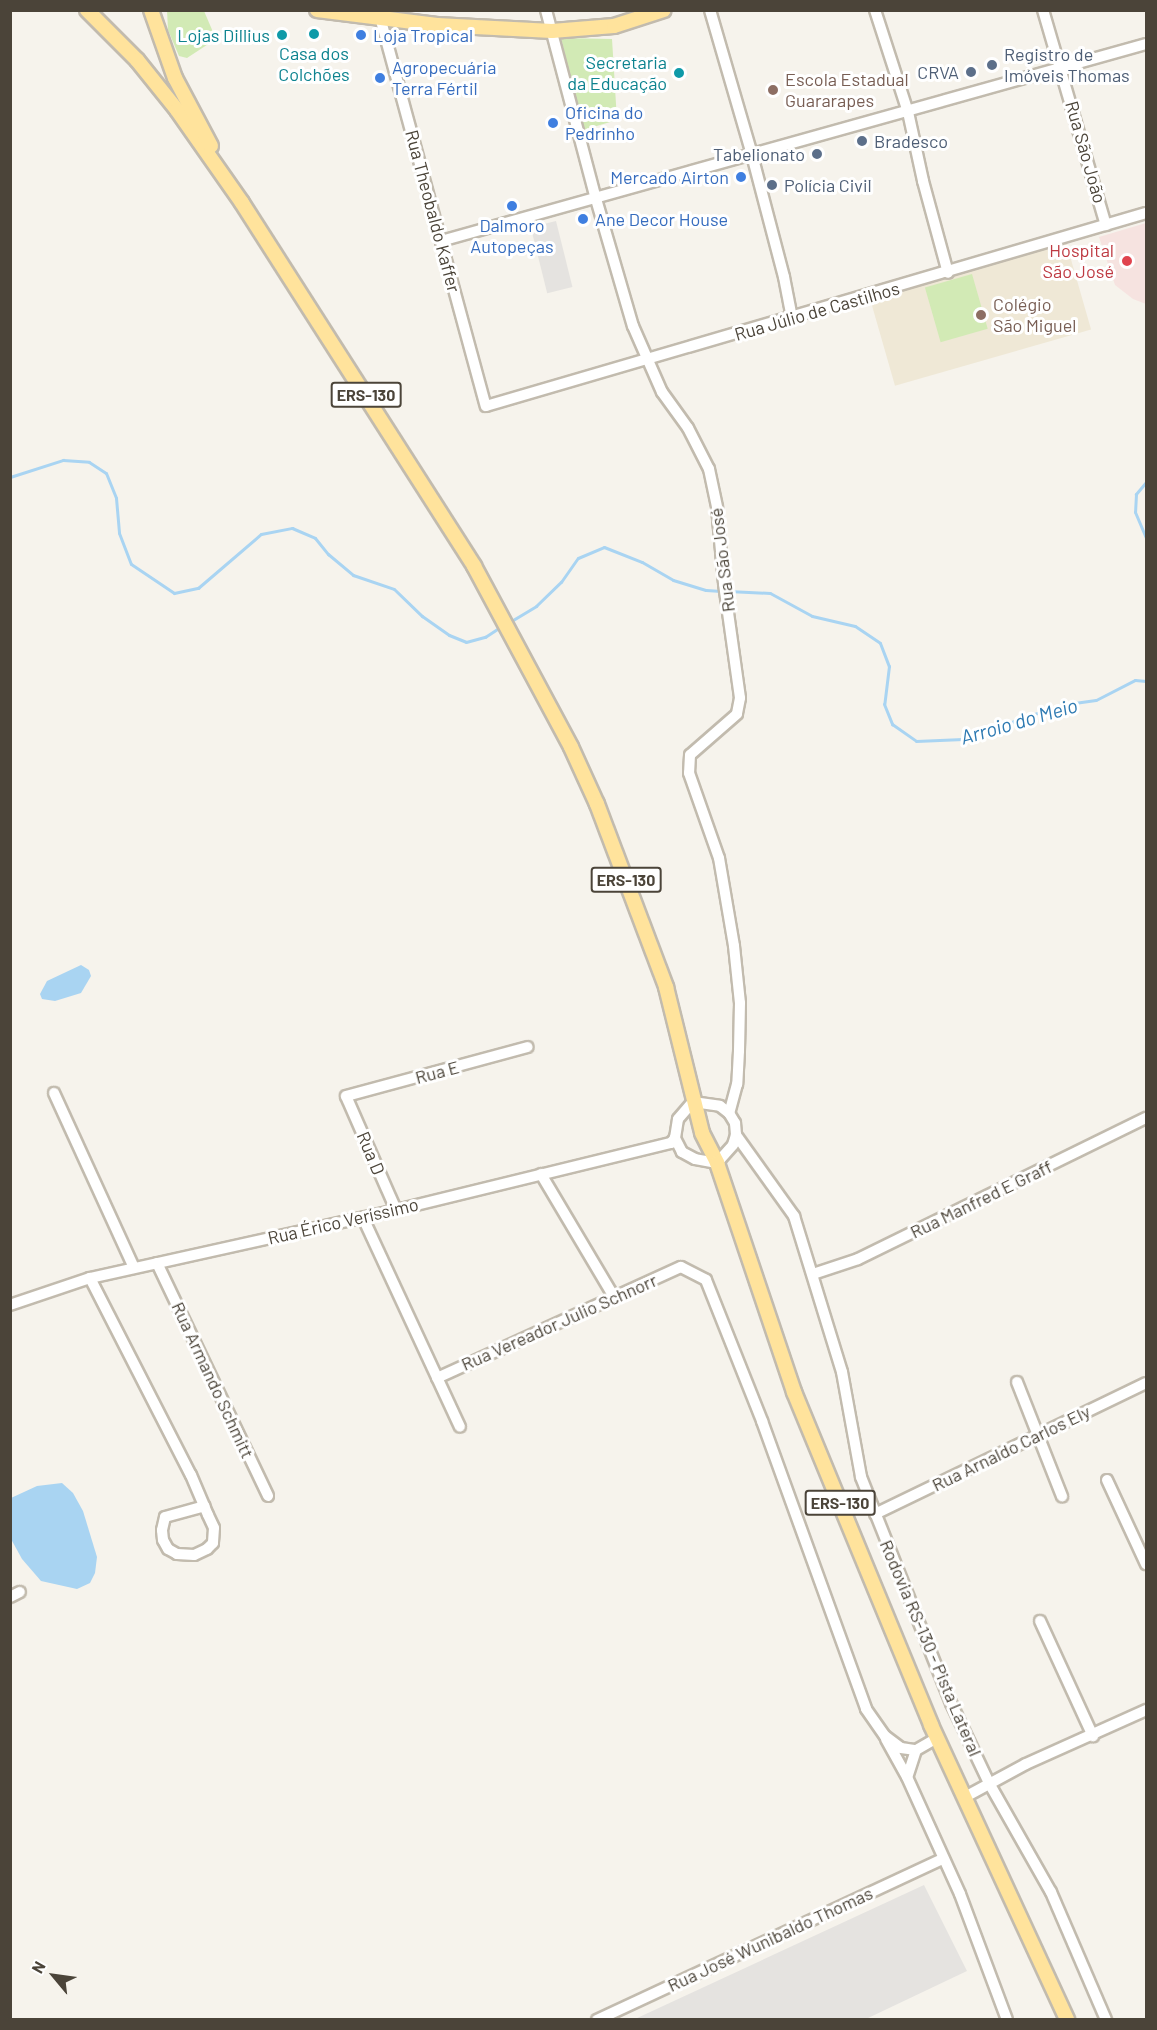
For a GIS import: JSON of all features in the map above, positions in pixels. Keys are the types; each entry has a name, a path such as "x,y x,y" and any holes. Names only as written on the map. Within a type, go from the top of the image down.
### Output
{"main road":[{"name":"ERS-130","path":"87,10 137,60 177,110 242,203 383,422 487,589 531,669 597,804 666,987 702,1133 717,1162 794,1392 937,1738 1067,2019"},
{"name":"ERS-130","path":"151,10 175,78 242,203"},
{"path":"158,10 160,38"},
{"path":"317,10 437,25 552,31 614,26 664,10"}],"street":[{"name":"Rua São José","path":"546,10 596,199 633,326 646,360 653,367 662,392 688,428 709,469 717,508 724,584 740,698 737,714 690,754 689,772 719,858 734,946 740,1003 739,1051 737,1084 729,1113"},
{"path":"710,10 752,156 784,277 792,318"},
{"path":"875,10 908,112 923,181 948,273"},
{"name":"Rua São João","path":"1043,10 1106,225"},
{"name":"Rua Theobaldo Kaffer","path":"380,17 486,406"},
{"path":"441,241 752,156 1146,44"},
{"name":"Rua Júlio de Castilhos","path":"486,406 948,273 1146,213"},
{"name":"Rua E","path":"346,1096 527,1047"},
{"path":"54,1093 134,1268"},
{"name":"Rua D","path":"346,1096 396,1210"},
{"path":"729,1113 720,1106 693,1102 678,1119 675,1138 682,1152 689,1156 717,1162 733,1145 736,1135"},
{"name":"Rodovia RS-130 - Pista Lateral","path":"729,1113 735,1123 736,1135 794,1216 842,1372 861,1478 951,1703 989,1782 1052,1892 1106,2019"},
{"name":"Rua Manfred E Graff","path":"813,1274 858,1259 1146,1118"},
{"name":"Rua Érico Veríssimo","path":"10,1305 90,1278 363,1218 671,1143 675,1138"},
{"path":"541,1174 614,1297"},
{"path":"363,1218 460,1426"},
{"name":"Rua Armando Schmitt","path":"157,1263 268,1496"},
{"name":"Rua Vereador Julio Schnorr","path":"437,1378 681,1267 706,1280 762,1422 866,1709 885,1736"},
{"path":"90,1278 191,1475 205,1506 213,1528 213,1543 194,1555 177,1554 168,1549 162,1530 165,1517 205,1506"},
{"path":"1017,1382 1062,1496"},
{"name":"Rua Arnaldo Carlos Ely","path":"875,1514 1146,1383"},
{"path":"1107,1480 1146,1564"},
{"path":"1040,1621 1093,1737"},
{"path":"965,1797 989,1782 1093,1737 1146,1710"},
{"path":"885,1736 901,1748 916,1750 937,1738"},
{"path":"885,1736 907,1778 943,1858 1007,2019"},
{"path":"907,1778 916,1750"},
{"name":"Rua José Wunibaldo Thomas","path":"597,2019 943,1858"}],"shaded area":[{"path":"556,221 572,287 547,293 531,227"},
{"name":"Hospital São José","path":"1146,223 1146,304 1133,299 1115,285 1099,237"},
{"name":"Colégio São Miguel","path":"1066,242 1091,329 895,386 870,298"},
{"path":"924,1885 967,1971 866,2019 635,2019"}],"green space":[{"path":"167,10 204,11 216,39 187,58 179,56 168,30"},
{"path":"561,38 612,39 617,120 583,130"},
{"path":"972,274 988,329 941,342 925,288"}],"water":[{"path":"81,965 89,970 91,976 81,993 55,1001 42,999 40,994 47,981"},
{"path":"62,1483 73,1493 83,1511 97,1557 95,1573 90,1583 77,1589 41,1581 22,1559 11,1539 11,1498 37,1486"}],"waterway":[{"name":"Arroio do Meio","path":"10,477 63,460 89,462 106,473 116,498 119,533 131,564 174,593 198,588 261,534 292,528 315,538 328,554 353,575 394,589 422,616 449,635 466,642 485,637 502,626"},
{"name":"Arroio do Meio","path":"1146,482 1136,494 1135,512 1146,538"},
{"name":"Arroio do Meio","path":"508,623 536,606 561,582 578,558 604,547 642,562 673,580 706,590 721,591"},
{"name":"Arroio do Meio","path":"728,591 770,593 812,616 855,626 880,643 889,666 884,704 892,724 916,741 963,739 1060,705 1096,700 1135,680 1146,681"}],"place":[{"name":"Casa dos Colchões","path":"314,34"},
{"name":"Lojas Dillius","path":"282,35"},
{"name":"Loja Tropical","path":"361,35"},
{"name":"Registro de Imóveis Thomas","path":"992,65"},
{"name":"CRVA","path":"971,72"},
{"name":"Secretaria da Educação","path":"679,73"},
{"name":"Agropecuária Terra Fértil","path":"380,78"},
{"name":"Escola Estadual Guararapes","path":"773,90"},
{"name":"Oficina do Pedrinho","path":"553,123"},
{"name":"Bradesco","path":"862,141"},
{"name":"Tabelionato","path":"817,154"},
{"name":"Mercado Airton","path":"741,177"},
{"name":"Polícia Civil","path":"772,185"},
{"name":"Dalmoro Autopeças","path":"512,206"},
{"name":"Ane Decor House","path":"583,219"},
{"name":"Hospital São José","path":"1127,261"},
{"name":"Colégio São Miguel","path":"981,315"}]}
